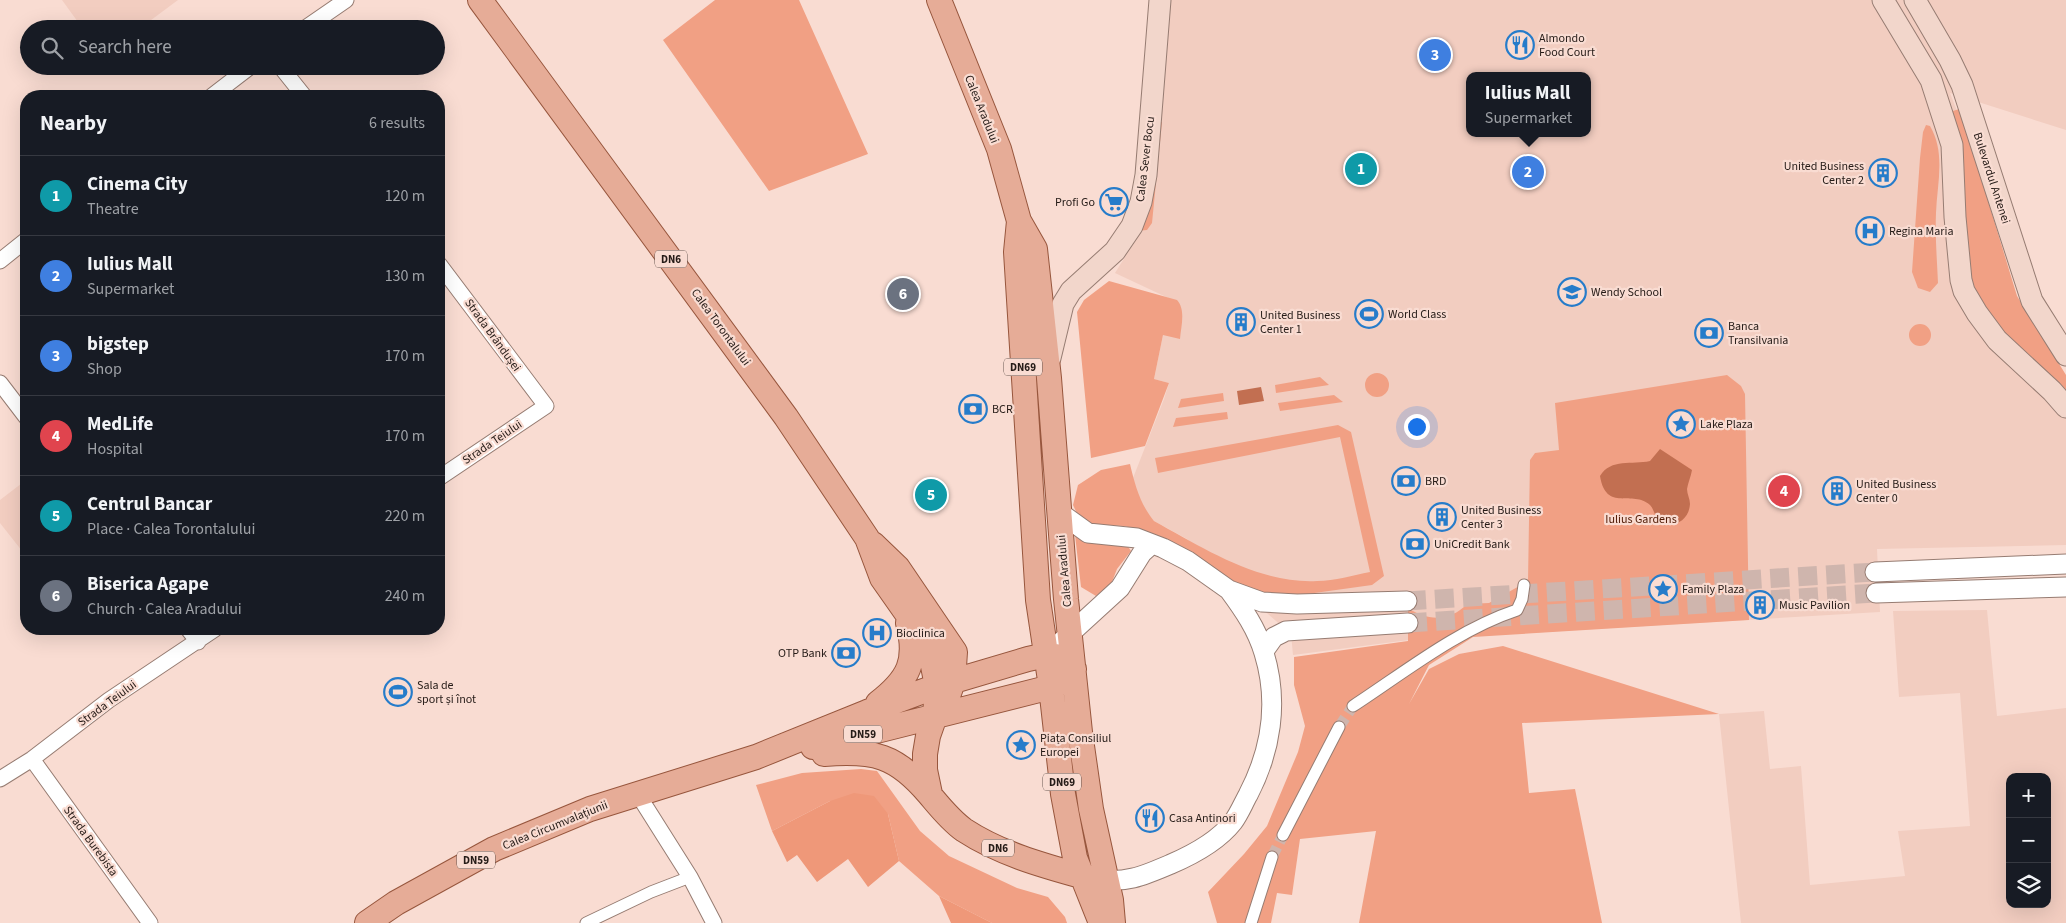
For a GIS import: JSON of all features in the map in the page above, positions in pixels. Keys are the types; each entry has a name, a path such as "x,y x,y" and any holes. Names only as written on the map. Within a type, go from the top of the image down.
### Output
{"main road":[{"name":"Calea Torontalului","path":"480,0 786,417 867,538 898,568 955,652"},
{"name":"Calea Aradului","path":"939,0 998,150 1019,220 1035,249 1049,378 1070,635 1091,809 1108,881 1113,923"},
{"name":"Calea Sever Bocu","path":"1049,378 1050,352 1063,304 1071,291 1115,251 1132,226 1141,202 1146,175 1160,0"},
{"path":"1882,0 1931,80 1952,145 1955,217 1961,280 1964,291 1997,340 2066,407"},
{"name":"Bulevardul Antenei","path":"1915,0 1950,60 1962,85 2032,301 2066,355"},
{"name":"Calea Aradului","path":"1019,220 1016,252 1024,403 1038,600 1051,687 1063,794 1081,876 1101,923"},
{"name":"Calea Torontalului","path":"867,538 882,578 922,635 945,684"},
{"name":"DN6","path":"867,712 893,691 910,668 912,643 901,605"},
{"path":"955,652 970,657 1015,663"},
{"name":"DN6","path":"955,652 945,684 947,698 935,716 928,736 925,770 930,794 946,815 982,841 1081,876"},
{"path":"935,716 1051,687 1066,680 1074,669 1067,660 1046,655 945,684"},
{"name":"Calea Circumvalațiunii","path":"367,923 396,903 494,850 590,809 756,757 867,712 945,684"},
{"name":"DN59","path":"792,752 935,716"},
{"path":"792,752 819,755 863,753 881,756 909,773 930,794"},
{"name":"Calea Circumvalațiunii","path":"756,757 792,752"}],"street":[{"path":"317,20 346,0"},
{"path":"220,90 239,75"},
{"path":"287,75 299,90"},
{"path":"0,261 20,245"},
{"name":"Strada Brândușei","path":"445,272 546,406"},
{"path":"0,382 20,409"},
{"name":"Strada Teiului","path":"445,474 546,406"},
{"path":"1059,512 1088,532 1137,538 1174,553 1229,590 1250,599 1274,603 1407,601"},
{"path":"1046,655 1120,588 1146,547 1152,544"},
{"path":"1875,572 2066,564"},
{"path":"1353,706 1450,642 1489,620 1517,610 1522,599 1524,585"},
{"path":"1876,593 2066,587"},
{"path":"1081,876 1119,882 1178,861 1218,837 1233,822 1258,776 1267,751 1271,725 1271,680 1264,651 1256,632 1244,610 1229,590"},
{"path":"1264,651 1274,637 1286,631 1408,623"},
{"path":"193,635 198,642"},
{"name":"Strada Teiului","path":"0,779 32,759 108,700 207,635"},
{"path":"1283,835 1339,727"},
{"name":"Strada Burebista","path":"32,759 150,923"},
{"path":"637,793 690,876 714,923"},
{"path":"1251,923 1272,857"},
{"path":"586,923 690,876"}],"shaded area":[{"path":"62,0 178,0 151,20 76,20"},
{"path":"1163,0 2066,0 2066,130 1950,93 1976,160 2001,253 2028,325 2066,391 2066,545 1877,549 1880,612 1409,640 1293,655 1291,634 1225,577 1187,539 1154,521 1145,510 1137,492 1133,478 1169,383 1154,379 1163,335 1179,303 1115,273 1125,257 1131,241"},
{"path":"1261,387 1264,401 1239,405 1237,391"},
{"path":"1660,449 1692,470 1687,489 1690,502 1687,515 1679,522 1670,525 1659,522 1650,505 1643,501 1614,497 1608,494 1603,487 1600,476 1605,470 1616,464 1650,461"},
{"path":"20,485 20,548 0,523 0,500"},
{"path":"1987,610 1997,716 2066,708 2066,923 1741,923 1719,714 1764,711 1770,769 1801,766 1810,885 1905,876 1898,831 1970,826 1960,693 1899,697 1893,611"},
{"path":"854,793 874,796 888,814 899,861 868,887 848,859 817,882 797,855 787,862 772,831 830,801"},
{"path":"939,896 992,923 951,923"}],"green space":[{"path":"715,0 799,0 868,154 769,191 663,40"},
{"path":"1962,108 2017,296 2066,375 2066,395 2003,338 1972,289 1947,113"},
{"path":"1156,121 1162,122 1152,223 1147,230 1136,231"},
{"path":"1926,125 1930,126 1935,136 1939,158 1936,222 1938,283 1930,292 1918,288 1912,272 1920,158 1923,132"},
{"path":"1109,281 1177,300 1181,308 1182,324 1180,339 1163,335 1154,379 1169,383 1145,446 1091,458 1077,312 1084,300"},
{"path":"1920,324 1928,327 1931,335 1928,343 1920,346 1912,343 1909,335 1912,327"},
{"path":"1377,373 1386,376 1389,385 1386,394 1377,397 1368,394 1365,385 1368,376"},
{"name":"Iulius Gardens","path":"1727,375 1741,386 1745,394 1749,620 1473,637 1429,665 1409,704 1429,669 1459,654 1503,646 1719,714 1522,723 1529,793 1575,789 1602,923 1359,923 1376,831 1300,839 1292,895 1277,893 1271,923 1217,923 1208,892 1244,854 1267,826 1298,752 1305,726 1294,685 1294,657 1408,641 1408,608 1431,617 1446,617 1467,604 1489,603 1528,581 1530,460 1535,453 1559,450 1555,403"},
{"path":"1320,377 1329,385 1276,393 1275,385"},
{"path":"1223,393 1224,401 1178,408 1181,399"},
{"path":"1334,395 1343,402 1280,411 1278,403"},
{"path":"1227,412 1228,419 1173,427 1176,418"},
{"path":"1338,425 1351,432 1384,576 1372,585 1300,595 1269,595 1244,588 1179,549 1149,534 1125,526 1095,525 1080,520 1073,505 1078,485 1101,470 1130,464 1136,487 1149,515 1154,521 1232,562 1274,577 1295,580 1330,580 1370,572 1340,437 1158,473 1155,458"},
{"path":"1075,535 1127,545 1131,551 1117,569 1110,587 1096,596 1081,587"},
{"path":"861,769 877,771 920,831 949,856 1017,888 1048,897 1065,917 1067,923 992,923 939,896 899,861 888,814 830,801 772,831 756,785 802,773"}],"tunnel":[{"path":"1407,601 1875,572"},
{"path":"1408,623 1876,593"},
{"path":"1339,727 1353,706"},
{"path":"1272,857 1283,835"}],"place":[{"name":"Almondo Food Court","path":"1520,45"},
{"name":"bigstep","path":"1435,55"},
{"name":"Cinema City","path":"1361,169"},
{"name":"Iulius Mall","path":"1528,172"},
{"name":"United Business Center 2","path":"1883,173"},
{"name":"Profi Go","path":"1114,202"},
{"name":"Regina Maria","path":"1870,231"},
{"name":"Wendy School","path":"1572,292"},
{"name":"Biserica Agape","path":"903,294"},
{"name":"World Class","path":"1369,314"},
{"name":"United Business Center 1","path":"1241,322"},
{"name":"Banca Transilvania","path":"1709,333"},
{"name":"BCR","path":"973,409"},
{"name":"Lake Plaza","path":"1681,424"},
{"name":"BRD","path":"1406,481"},
{"name":"MedLife","path":"1784,491"},
{"name":"United Business Center 0","path":"1837,491"},
{"name":"Centrul Bancar","path":"931,495"},
{"name":"United Business Center 3","path":"1442,517"},
{"name":"UniCredit Bank","path":"1415,544"},
{"name":"Family Plaza","path":"1663,589"},
{"name":"Music Pavilion","path":"1760,605"},
{"name":"Bioclinica","path":"877,633"},
{"name":"OTP Bank","path":"846,653"},
{"name":"Sala de sport și înot","path":"398,692"},
{"name":"Piața Consiliul Europei","path":"1021,745"},
{"name":"Casa Antinori","path":"1150,818"}]}
